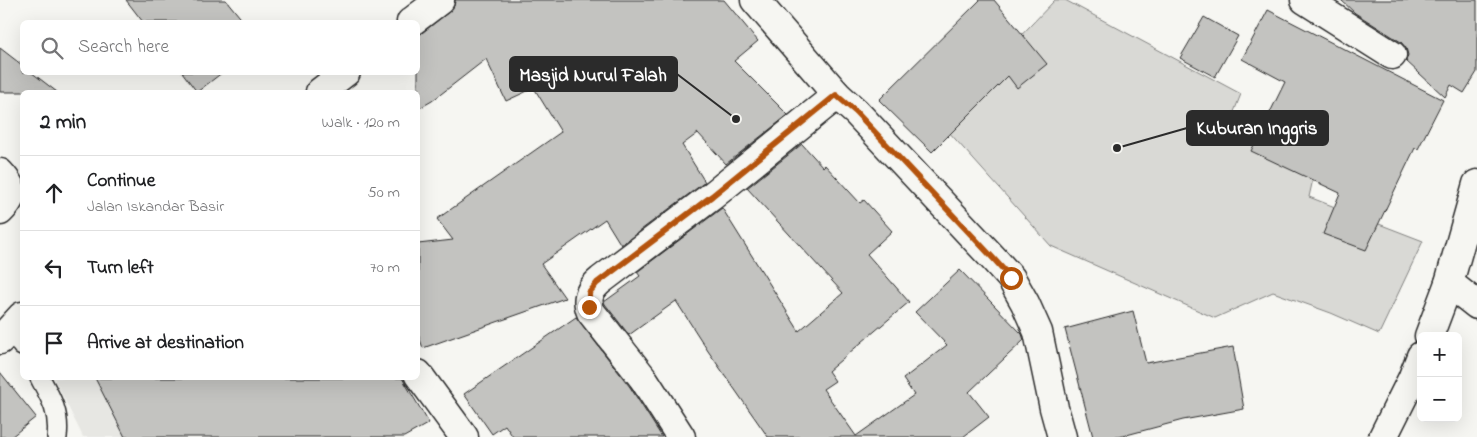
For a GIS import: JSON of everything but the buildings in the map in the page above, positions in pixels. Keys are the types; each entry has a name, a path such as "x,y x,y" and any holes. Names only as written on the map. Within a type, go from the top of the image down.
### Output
{"street":[{"path":"414,20 440,0"},
{"path":"755,0 836,95 876,133 1011,278 1038,332 1062,437"},
{"path":"1305,0 1392,55"},
{"path":"323,90 342,75"},
{"path":"681,437 642,378 591,312 588,300 589,293 601,280 712,196 836,95"},
{"path":"0,173 9,183 11,195 10,201 0,211"},
{"path":"1431,332 1449,283 1477,184"},
{"path":"1449,283 1477,305"},
{"path":"1383,437 1417,366"},
{"path":"420,377 464,437"}],"lane":[{"path":"41,380 53,402 59,423 57,437"}],"shaded area":[{"path":"1055,0 1065,0 1241,94 1228,127 1315,170 1309,197 1423,241 1379,334 1331,313 1273,292 1215,318 1051,246 939,121"},
{"path":"55,380 327,380 355,437 83,437"}],"place":[{"name":"Masjid Nurul Falah","path":"736,119"},
{"name":"Kuburan Inggris","path":"1117,148"}],"route":[{"path":"589,307 589,293 597,283 712,196 836,95 856,112 1011,278"}]}
